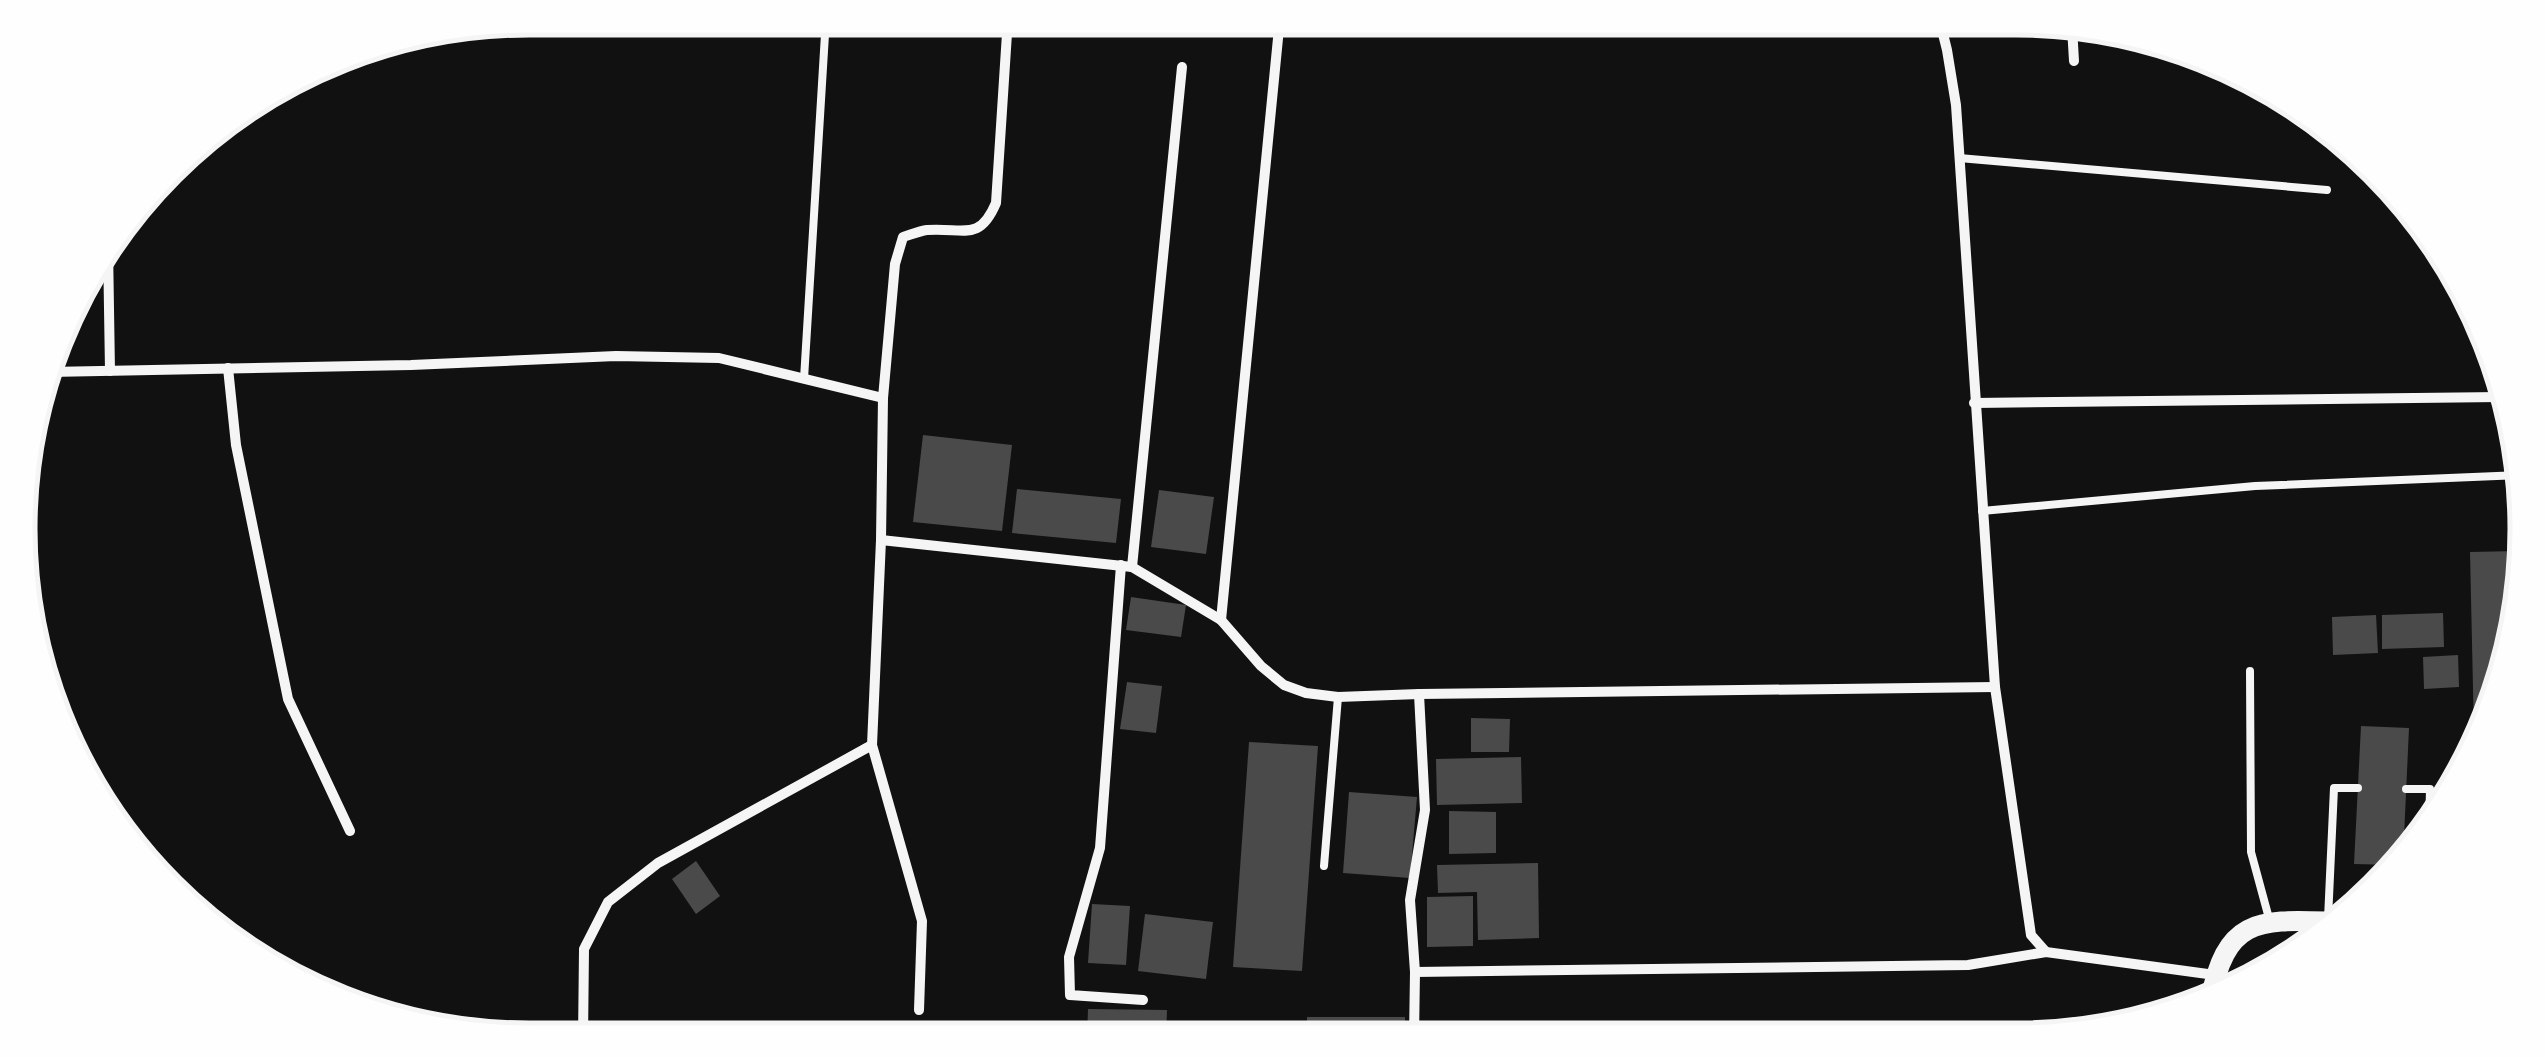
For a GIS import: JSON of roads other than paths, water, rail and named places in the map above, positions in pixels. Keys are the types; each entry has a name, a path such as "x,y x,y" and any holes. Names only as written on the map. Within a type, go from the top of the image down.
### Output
{"main road":[{"path":"2214,981 2220,960 2236,937 2255,925 2316,922"}],"street":[{"path":"919,1010 922,921 872,745 883,398 894,264 902,237 924,230 975,230 988,221 996,202 1007,35"},
{"path":"1221,620 1278,35"},
{"path":"1944,35 1956,105 1995,686 2030,936 2046,952"},
{"path":"2073,38 2074,61"},
{"path":"1143,1000 1070,996 1069,957 1100,848 1126,566 1182,67"},
{"path":"108,270 110,371"},
{"path":"60,372 634,356 719,358 883,398"},
{"path":"228,368 236,444 288,699 350,831"},
{"path":"1974,403 2492,396"},
{"path":"881,540 1126,566 1221,620 1261,666 1284,685 1306,693 1338,697 1995,686"},
{"path":"1414,1023 1416,972 1410,900 1425,810 1418,694"},
{"path":"582,1023 584,948 608,902 658,863 872,745"},
{"path":"1416,972 1968,965 2046,952 2215,976"}],"lane":[{"path":"804,379 825,35"},
{"path":"1959,158 2326,190"},
{"path":"1982,511 2255,486 2507,476"},
{"path":"2250,671 2252,852 2270,922"},
{"path":"1324,866 1338,697"},
{"path":"2334,907 2334,788 2358,788"},
{"path":"2406,789 2430,789 2429,799"}]}
